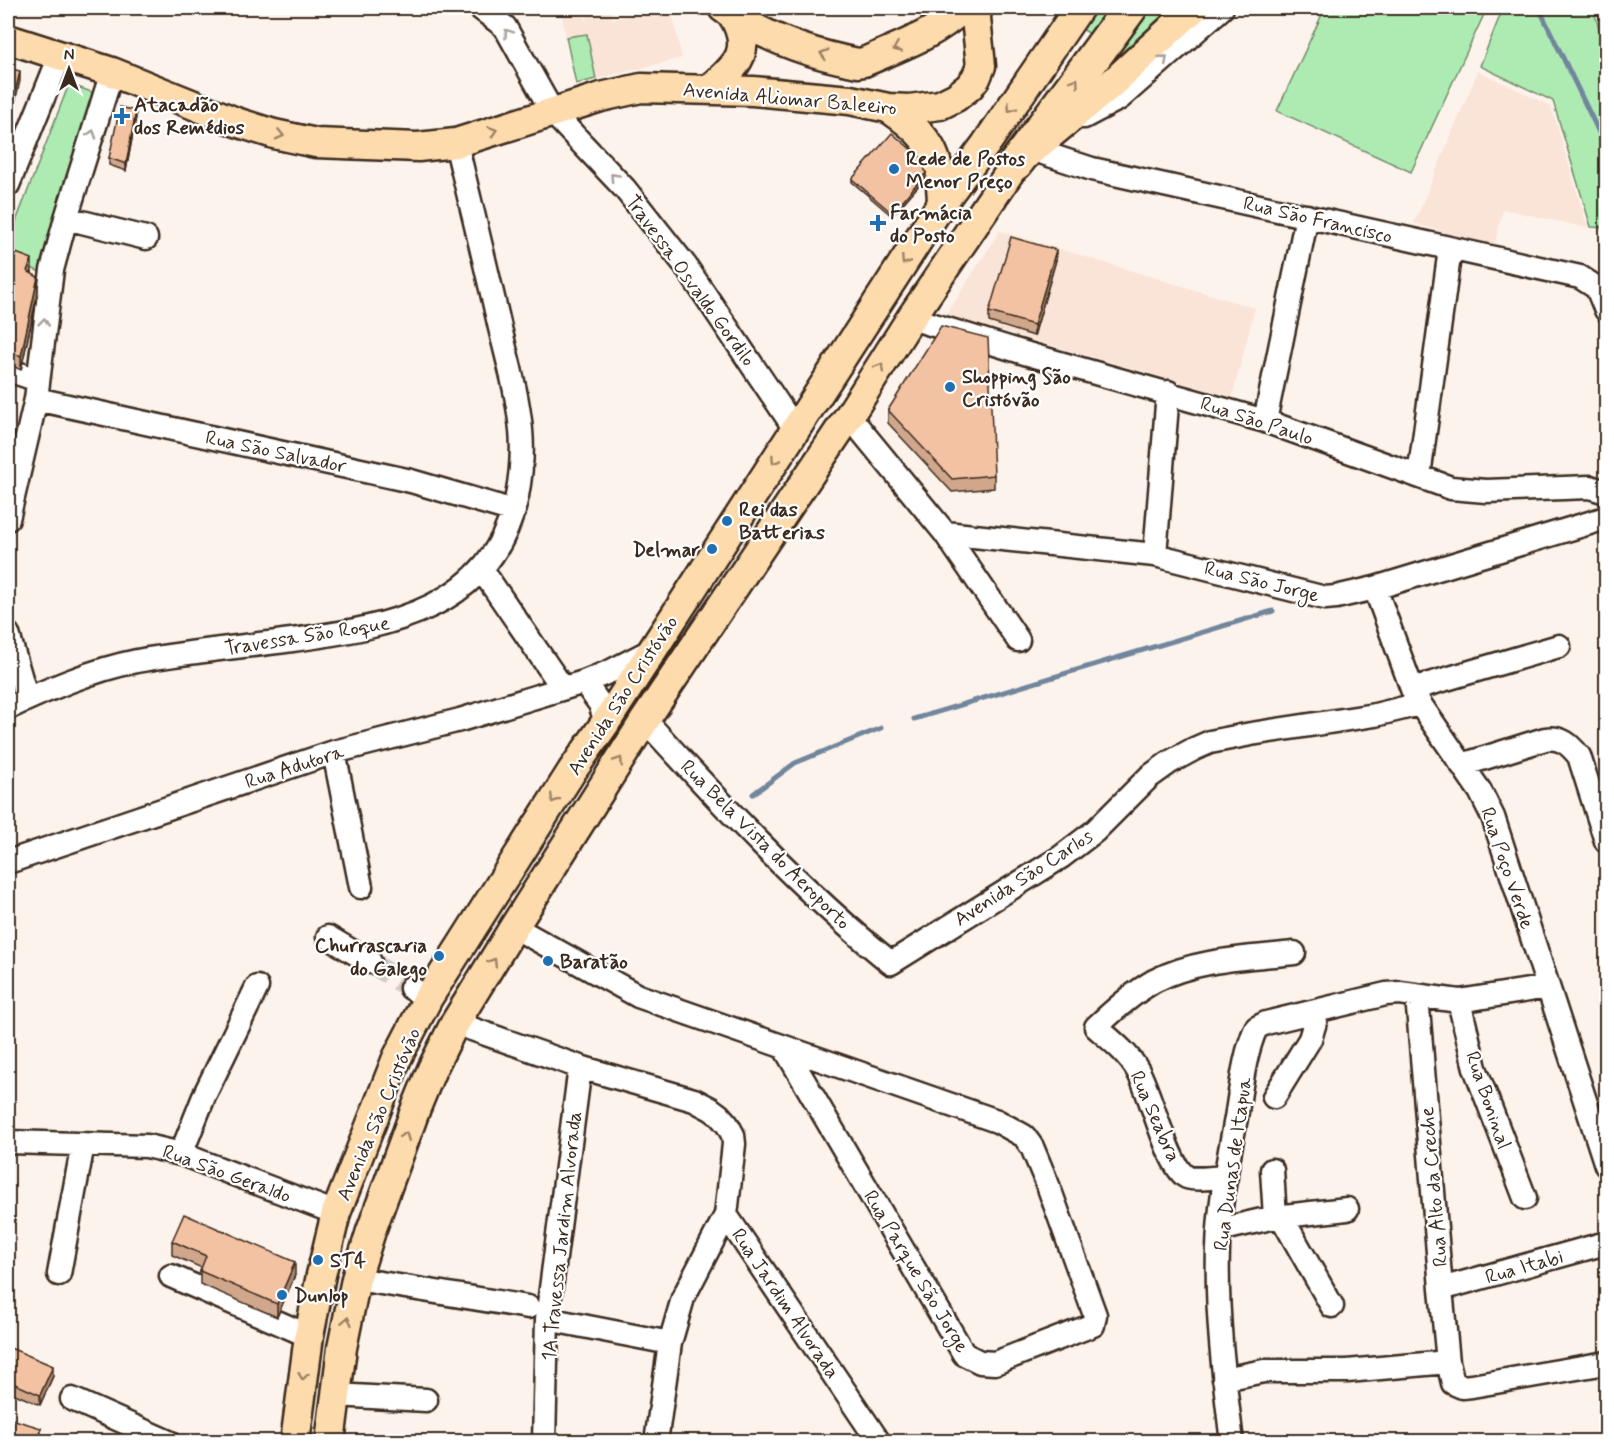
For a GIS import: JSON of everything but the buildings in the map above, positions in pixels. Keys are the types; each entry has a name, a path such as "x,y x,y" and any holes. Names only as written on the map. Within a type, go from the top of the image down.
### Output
{"highway":[{"path":"1032,150 1130,8"}],"main road":[{"path":"728,11 783,43 852,62 864,62 963,8"},
{"name":"Avenida Aliomar Baleeiro","path":"8,39 112,72 236,122 316,143 418,147 456,143 601,97 641,88 753,91 850,100 888,108 924,108 940,105 956,98 969,87 981,66 977,8"},
{"name":"Avenida São Cristóvão","path":"295,1442 309,1336 336,1213 420,993 606,722 942,203 986,144 1079,8"},
{"name":"Avenida São Cristóvão","path":"330,1442 342,1348 356,1279 371,1230 416,1108 455,1023 645,720 849,416 911,318 1032,150 1109,86 1194,8"},
{"path":"710,89 732,69 742,51 742,34 728,11"},
{"path":"936,24 937,32 956,34 971,42 981,53"},
{"path":"753,91 752,71 762,55 783,43"},
{"path":"888,108 905,119 932,149 939,165 942,203"}],"street":[{"name":"Travessa Osvaldo Gordilo","path":"480,8 505,27 553,112 625,189 686,265 795,429"},
{"path":"1032,150 1120,98 1222,8"},
{"path":"8,185 60,56"},
{"path":"8,519 37,390 52,270 112,72"},
{"name":"Travessa São Roque","path":"17,703 84,675 136,662 366,629 430,607 452,594 482,570 504,537 514,511 520,483 521,429 456,143"},
{"name":"Rua São Francisco","path":"1032,150 1092,169 1580,277 1597,288 1604,302"},
{"path":"1265,421 1307,216"},
{"path":"66,219 146,238"},
{"path":"1419,476 1450,249"},
{"name":"Rua São Paulo","path":"911,318 1028,354 1265,421 1438,484 1462,490 1590,487 1606,492"},
{"name":"Rua São Salvador","path":"8,370 37,390 411,481 514,511"},
{"path":"1155,555 1168,392"},
{"path":"849,416 945,533 1018,640"},
{"name":"Rua São Jorge","path":"945,533 1155,555 1325,598 1375,588 1606,518"},
{"path":"482,570 562,687"},
{"name":"Rua Poço Verde","path":"1375,588 1416,697 1480,791 1493,817 1606,1165"},
{"path":"8,634 17,703"},
{"name":"Avenida São Carlos","path":"891,963 1061,857 1095,831 1149,777 1194,749 1210,742 1251,734 1365,716 1559,646"},
{"name":"Rua Adutora","path":"8,862 334,752 460,720 584,682 652,650"},
{"path":"584,682 600,704 606,722"},
{"name":"Rua Bela Vista do Aeroporto","path":"645,720 760,844 891,963"},
{"path":"1462,765 1545,739 1562,740 1579,756 1606,841"},
{"path":"334,752 361,887"},
{"name":"Rua Parque São Jorge","path":"514,927 638,996 998,1121 1024,1136 1032,1147 1049,1188 1095,1315 1093,1325 995,1363 980,1362 964,1354 784,1047"},
{"path":"328,937 370,962"},
{"name":"Rua Seabra","path":"1226,1177 1189,1179 1183,1175 1169,1151 1137,1069 1125,1054 1096,1027 1133,995 1155,981 1178,971 1210,963 1294,953"},
{"path":"181,1154 205,1094 257,987"},
{"path":"1274,1097 1310,1039 1318,1012 1373,996 1400,993 1459,1001 1548,987"},
{"name":"Rua Alto da Creche","path":"1417,996 1441,1289 1450,1370"},
{"name":"Rua Boninal","path":"1459,1001 1475,1068 1525,1198"},
{"name":"Rua Dunas de Itapua","path":"1232,1442 1224,1379 1218,1298 1219,1230 1246,1061 1256,1028 1266,1023 1318,1012"},
{"name":"Rua Jardim Alvorada","path":"455,1023 580,1067 694,1100 719,1115 727,1124 734,1144 726,1215 879,1442"},
{"name":"1A Travessa Jardim Alvorada","path":"544,1442 547,1319 580,1067"},
{"name":"Rua São Geraldo","path":"8,1142 147,1146 181,1154 336,1213"},
{"path":"59,1274 83,1144"},
{"path":"1272,1170 1278,1217 1332,1306"},
{"path":"1219,1230 1278,1217 1347,1209"},
{"path":"656,1442 670,1343 683,1298 726,1215"},
{"name":"Rua Itabi","path":"1441,1289 1606,1243"},
{"path":"171,1276 309,1336"},
{"path":"356,1279 528,1307"},
{"path":"547,1319 670,1343"},
{"path":"1224,1379 1264,1371 1450,1370 1456,1385 1472,1386 1606,1363"},
{"path":"335,1395 426,1400"},
{"path":"72,1399 169,1442"}],"shaded area":[{"path":"560,8 582,8 585,20 587,19 584,8 610,8 613,19 633,15 631,8 660,8 661,12 672,12 682,58 576,84"},
{"path":"1478,71 1551,106 1588,228 1503,209 1494,247 1414,223"},
{"path":"1000,231 1255,308 1232,397 946,315"}],"green space":[{"path":"1097,8 1110,8 1090,34 1082,29"},
{"path":"1147,8 1173,8 1108,67 1105,65"},
{"path":"1325,8 1487,8 1411,172 1277,111"},
{"path":"1503,8 1593,8 1606,52 1606,228 1591,227 1553,101 1480,66"},
{"path":"587,34 596,79 576,84 566,37"},
{"path":"69,84 100,95 44,274 8,257 8,242"}],"waterway":[{"path":"1539,8 1606,147"},
{"path":"914,719 1273,611"},
{"path":"753,794 795,763 881,728"}],"tunnel":[{"path":"370,962 411,988"}],"place":[{"name":"Atacadão dos Remédios","path":"122,116"},
{"name":"Rede de Postos Menor Preço","path":"894,169"},
{"name":"Farmácia do Posto","path":"878,223"},
{"name":"Shopping São Cristóvão","path":"950,387"},
{"name":"Rei das Batterias","path":"727,521"},
{"name":"Delmar","path":"712,549"},
{"name":"Churrascaria do Galego","path":"439,956"},
{"name":"Baratão","path":"548,961"},
{"name":"ST4","path":"318,1260"},
{"name":"Dunlop","path":"282,1295"}]}
